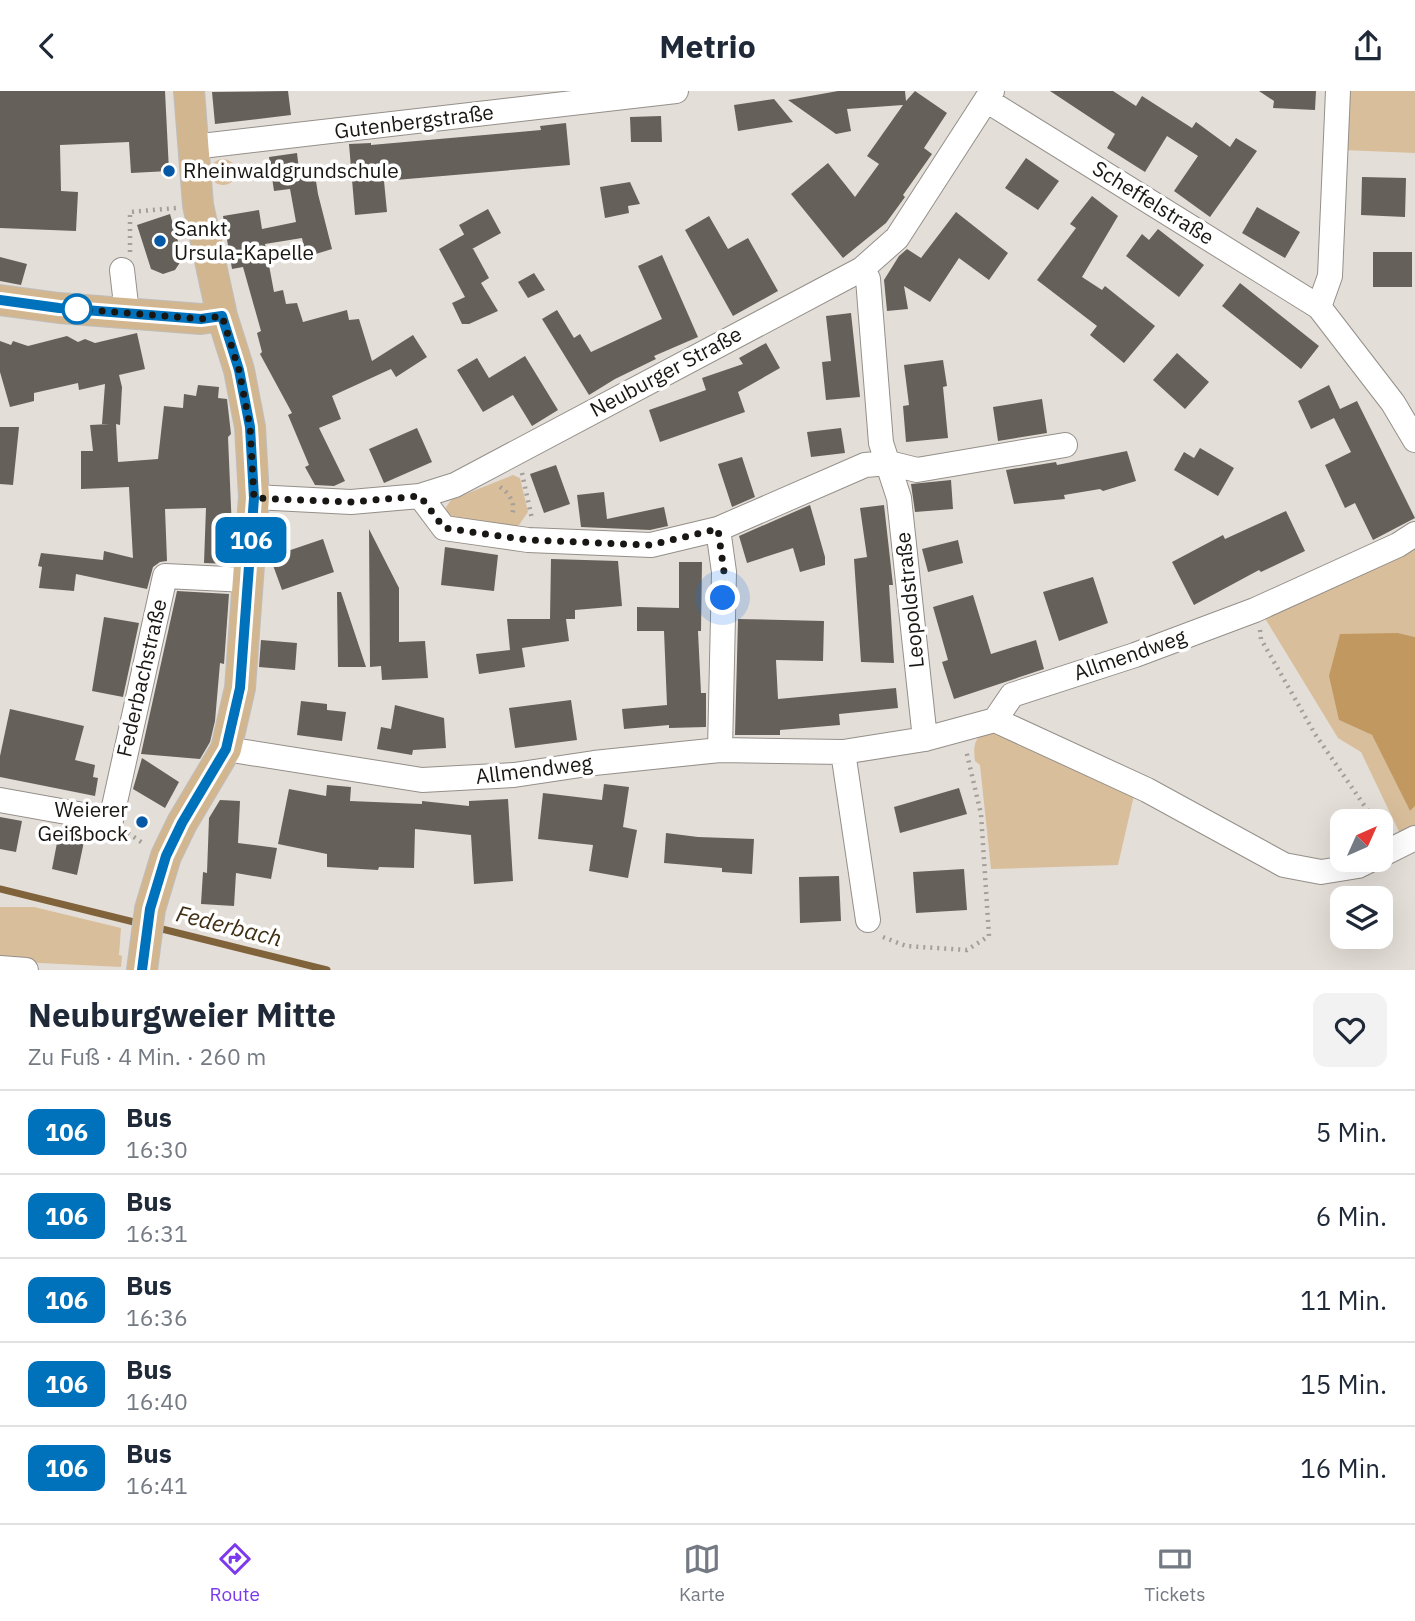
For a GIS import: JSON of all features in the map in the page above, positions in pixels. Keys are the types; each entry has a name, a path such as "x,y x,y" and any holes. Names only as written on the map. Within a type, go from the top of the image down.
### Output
{"main road":[{"path":"142,970 148,921 166,856 226,749 240,688 254,498 250,427 239,370 222,316 198,205 189,91"},
{"path":"0,300 59,308 201,319 222,316"}],"street":[{"name":"Gutenbergstraße","path":"193,147 596,96 676,91"},
{"path":"1319,307 1330,276 1338,91"},
{"name":"Scheffelstraße","path":"989,96 1319,307 1393,403 1415,440"},
{"name":"Neuburger Straße","path":"254,498 351,502 420,496 455,485 862,269 897,238 989,96"},
{"name":"Leopoldstraße","path":"862,269 868,279 881,443 899,498 925,739"},
{"path":"122,270 127,313"},
{"path":"420,496 444,528 518,540 650,545 718,529 866,465 889,463 918,470 1065,445"},
{"path":"718,529 724,572 720,750"},
{"name":"Allmendweg","path":"226,749 422,780 514,775 594,762 720,750 843,752 925,739 995,720 1012,695 1135,655 1259,608 1398,545 1415,534"},
{"name":"Federbachstraße","path":"0,800 111,820 165,576 247,580"},
{"path":"995,720 1147,790 1284,865 1321,871 1330,870"},
{"path":"843,752 868,920"},
{"path":"1393,849 1415,838"},
{"path":"0,968 26,970"}],"path":[{"path":"122,270 130,263 130,212 198,205"},
{"path":"481,471 510,497 513,512 509,520 518,540 532,523 531,508 515,453"},
{"path":"1259,608 1261,639 1270,656 1315,734 1368,809"},
{"path":"868,920 882,937 906,946 967,950 989,936 981,814 970,762"}],"shaded area":[{"path":"1346,91 1415,91 1415,153 1343,150"},
{"path":"223,159 232,163 236,172 232,181 223,185 214,181 210,172 214,163"},
{"path":"513,475 520,478 528,512 519,525 512,528 463,526 447,515 446,507 451,500"},
{"path":"1415,546 1415,637 1398,633 1339,720 1372,735 1410,811 1415,806 1415,831 1402,838 1393,819 1393,809 1388,809 1361,752 1338,738 1263,615"},
{"path":"1398,633 1415,637 1415,806 1410,811 1372,735 1339,720 1329,676 1340,634"},
{"path":"990,730 1135,791 1118,865 991,869 980,765 975,761 974,751 978,738"},
{"path":"0,907 34,907 121,928 121,967 0,961"}],"building":[{"path":"0,91 165,91 169,171 131,173 129,142 60,145 61,191 78,192 76,231 0,228"},
{"path":"288,91 291,115 215,124 212,92"},
{"path":"838,91 905,91 906,101 915,91 947,113 924,148 932,154 903,195 905,197 886,223 843,258 791,194 828,163 855,197 879,164 867,156 903,105 847,109 851,131 836,134 788,100"},
{"path":"1050,91 1113,91 1136,106 1142,96 1192,128 1196,122 1230,147 1236,138 1257,151 1210,217 1174,191 1198,156 1167,136 1145,172 1107,148 1115,134"},
{"path":"1259,91 1316,91 1315,110 1273,108 1274,101"},
{"path":"774,99 793,122 738,131 734,105"},
{"path":"661,116 662,142 631,142 630,117"},
{"path":"566,123 570,165 384,181 387,212 355,215 349,144 371,145 541,130 540,126"},
{"path":"297,153 299,170 314,168 332,249 306,257 302,238 265,244 274,292 283,290 286,304 297,303 303,322 347,310 349,320 359,319 372,361 413,335 427,357 396,377 391,369 332,396 341,419 319,428 345,481 334,486 315,485 305,467 309,465 288,415 292,413 260,354 262,352 257,333 261,331 243,267 232,269 223,216 259,210 262,229 296,222 290,189 274,191 269,157"},
{"path":"1026,158 1059,181 1038,210 1005,188"},
{"path":"1362,177 1406,178 1405,217 1361,215"},
{"path":"630,182 640,204 628,206 629,213 605,218 600,187"},
{"path":"1092,196 1118,216 1082,277 1102,290 1105,286 1155,326 1124,363 1090,335 1097,326 1037,280 1076,228 1070,224"},
{"path":"1257,207 1300,232 1285,258 1242,233"},
{"path":"488,209 501,233 472,249 459,225"},
{"path":"956,212 1008,253 989,280 959,258 930,302 904,286 908,309 887,311 884,280 899,256 907,249 921,258"},
{"name":"Sankt Ursula-Kapelle","path":"170,214 183,258 175,270 163,274 151,269 137,225"},
{"path":"709,216 728,249 748,238 778,291 733,316 685,230"},
{"path":"1158,229 1204,265 1179,297 1126,256 1142,234 1149,240"},
{"path":"465,234 489,278 481,283 498,311 469,324 462,324 452,303 465,297 439,249"},
{"path":"1373,252 1412,252 1412,287 1373,287"},
{"path":"662,255 698,337 654,356 656,359 589,395 542,319 557,310 574,338 580,334 591,352 662,319 638,266"},
{"path":"0,257 27,264 21,285 0,281"},
{"path":"534,273 545,290 528,298 518,282"},
{"path":"1240,283 1319,346 1301,369 1222,306"},
{"path":"851,313 860,397 826,400 822,362 831,361 826,316"},
{"path":"137,333 145,369 119,375 122,387 120,425 116,424 118,462 158,459 164,406 183,408 184,394 196,396 198,385 219,387 218,398 227,399 231,434 228,437 231,564 204,563 206,508 165,509 167,561 153,567 147,589 76,574 74,591 39,588 42,567 38,566 41,553 103,560 104,551 133,558 129,487 81,489 81,451 93,451 90,425 110,424 102,424 105,384 79,390 78,383 34,393 34,401 10,407 0,372 0,341 11,345 13,341 28,346 67,336 78,342 85,339 95,343"},
{"path":"766,343 780,368 738,392 745,412 660,442 649,410 706,390 702,378 743,364 739,358"},
{"path":"1177,353 1209,382 1185,409 1153,380"},
{"path":"525,356 558,410 532,426 513,395 483,412 457,370 477,358 489,378"},
{"path":"943,360 947,386 943,387 948,438 906,442 903,406 909,405 904,365"},
{"path":"1329,385 1340,409 1357,401 1415,518 1373,540 1355,503 1345,508 1325,465 1351,452 1334,418 1311,429 1298,401"},
{"path":"1042,399 1047,433 998,441 993,407"},
{"path":"0,427 19,427 13,485 0,484"},
{"path":"417,428 432,462 384,483 369,449"},
{"path":"841,428 845,453 811,457 807,432"},
{"path":"1200,448 1234,468 1218,496 1174,470 1184,452 1194,458"},
{"path":"1127,451 1136,481 1103,491 1100,489 1064,495 1065,499 1014,504 1006,470 1056,462 1057,465"},
{"path":"742,457 755,497 732,507 718,464"},
{"path":"556,465 570,504 544,513 530,474"},
{"path":"951,480 953,509 915,512 911,484"},
{"path":"604,492 607,519 664,507 668,526 650,530 581,527 577,495"},
{"path":"810,505 825,565 800,572 793,548 747,563 739,536"},
{"path":"884,505 893,585 889,585 894,663 861,662 854,559 867,557 860,508"},
{"path":"1286,511 1305,551 1261,572 1259,570 1194,605 1172,562 1223,535 1225,539"},
{"path":"369,529 399,588 399,642 425,641 428,678 382,680 381,666 370,667"},
{"path":"323,539 334,572 282,590 270,557"},
{"path":"958,540 963,563 928,572 922,549"},
{"path":"445,547 498,555 494,591 441,585"},
{"path":"551,559 618,561 622,606 575,610 575,619 566,619 569,641 522,648 525,667 479,674 476,654 510,650 507,619 550,619"},
{"path":"679,562 702,562 701,631 698,631 701,693 706,693 706,727 669,728 669,725 624,729 622,709 667,705 664,631 637,631 637,607 679,608"},
{"path":"1093,577 1108,623 1059,641 1043,592"},
{"path":"177,591 229,594 224,664 220,663 215,721 210,742 200,759 141,754"},
{"path":"337,592 341,592 366,667 338,667"},
{"path":"973,595 991,654 1036,640 1044,669 954,699 942,662 948,660 933,607"},
{"path":"104,617 139,623 123,697 92,691"},
{"path":"738,619 824,621 823,661 776,660 778,699 896,688 898,708 839,714 840,725 780,730 780,735 735,735"},
{"path":"261,640 297,643 295,670 259,667"},
{"path":"571,700 577,740 515,748 509,708"},
{"path":"301,701 327,704 327,710 346,712 342,741 297,735"},
{"path":"395,705 444,718 446,748 413,750 412,755 377,749 381,727 391,729"},
{"path":"10,709 84,726 75,760 95,765 93,777 98,778 95,796 0,777 0,756"},
{"path":"142,758 179,782 165,808 133,789"},
{"path":"604,784 629,787 623,827 637,830 628,878 589,871 593,845 538,839 543,793 602,800"},
{"path":"327,785 351,787 350,801 422,804 422,801 469,806 469,801 508,799 513,881 474,884 471,835 415,829 414,868 379,867 378,870 327,867 327,854 278,844 289,789 326,796"},
{"path":"959,788 967,814 900,833 894,807"},
{"path":"220,800 240,801 238,843 277,848 271,879 236,873 234,906 201,904 203,872 207,873 209,818"},
{"path":"0,817 22,821 16,852 0,849"},
{"path":"60,827 86,832 77,875 52,869"},
{"path":"666,833 754,839 752,874 722,872 722,868 664,863"},
{"path":"964,869 967,910 916,913 913,872"},
{"path":"839,876 841,921 800,923 799,877"}],"waterway":[{"name":"Federbach","path":"0,889 142,924"},
{"name":"Federbach","path":"154,927 327,970"}],"bus line":[{"name":"106","path":"0,300 59,308 201,319 222,316 239,370 250,427 254,498 240,688 226,749 182,823 166,856 150,909 142,970"}],"place":[{"name":"Rheinwaldgrundschule","path":"169,171"},
{"name":"Sankt Ursula-Kapelle","path":"160,241"},
{"name":"Weierer Geißbock","path":"142,822"}],"route":[{"path":"77,309 201,319 222,316 239,370 250,427 254,498 351,502 420,496 444,528 509,539 650,545 718,529 724,572 723,598"}]}
